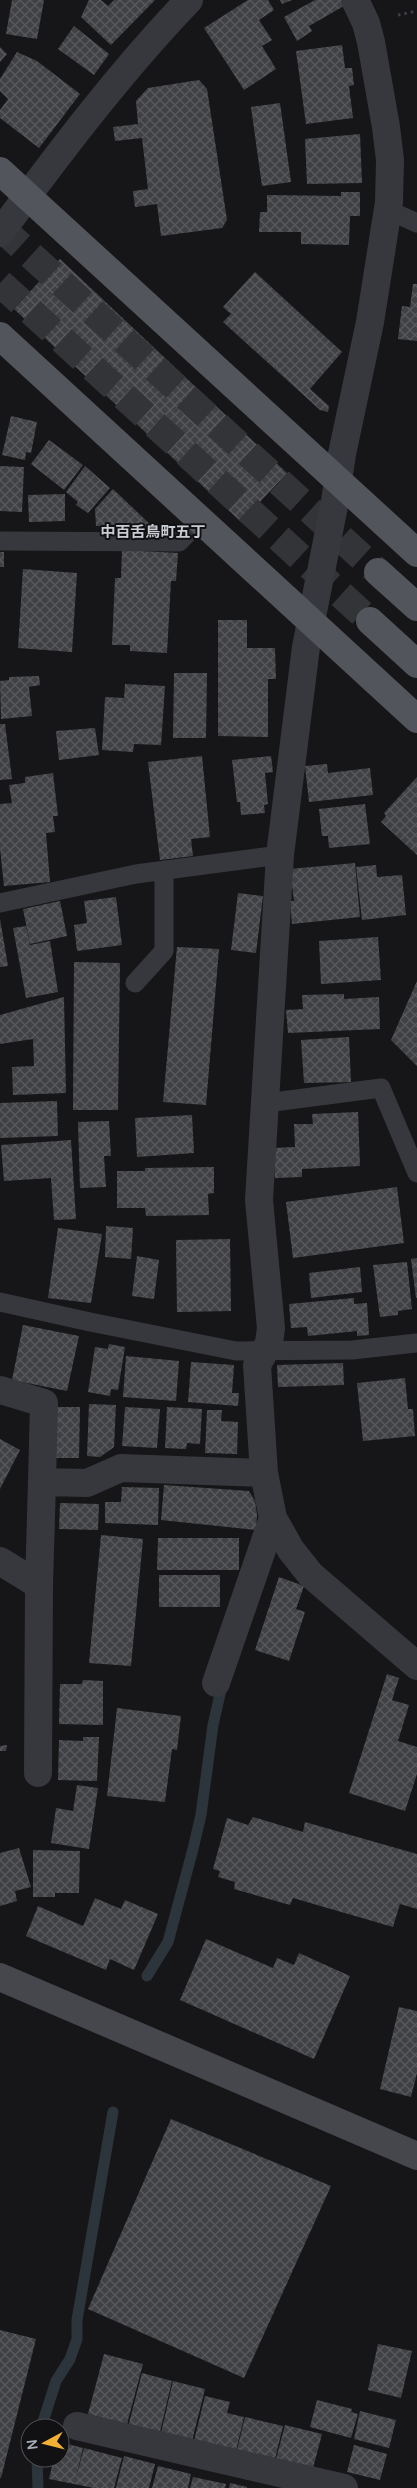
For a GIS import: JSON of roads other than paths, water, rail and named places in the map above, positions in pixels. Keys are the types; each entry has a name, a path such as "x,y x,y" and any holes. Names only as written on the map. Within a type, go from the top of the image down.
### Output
{"main road":[{"path":"0,171 417,553"},
{"path":"0,336 311,624 417,719"},
{"path":"378,572 417,607"},
{"path":"370,621 417,664"}],"street":[{"path":"0,233 28,195 142,53 190,0"},
{"path":"356,0 366,23 371,42 386,127 390,160 388,210 370,322 311,624 280,855 259,1200 271,1328 269,1343 257,1365 264,1473 273,1518 291,1550 310,1574 417,1666"},
{"path":"0,1390 44,1403 38,1585 38,1773"},
{"path":"42,1482 87,1483 121,1468 264,1473"},
{"path":"216,1683 273,1518"},
{"path":"0,1561 38,1585"},
{"path":"0,1977 417,2156"},
{"path":"77,2426 344,2488"}],"lane":[{"path":"388,210 417,223"},
{"path":"0,541 179,542 200,521"},
{"path":"0,903 164,870 280,855"},
{"path":"134,983 164,951 164,870"},
{"path":"266,1103 381,1088 417,1174"},
{"path":"0,1302 236,1351 352,1350 417,1343"}],"waterway":[{"path":"147,1976 168,1942 193,1849 201,1815 213,1725 221,1690"},
{"path":"44,2418 56,2381 70,2359 77,2339 77,2320 113,2112"},
{"path":"37,2468 38,2488"}],"tunnel":[{"path":"0,227 378,572"},
{"path":"0,283 370,621"}],"district":[{"name":"中百舌鳥町五丁","path":"153,531"}]}
